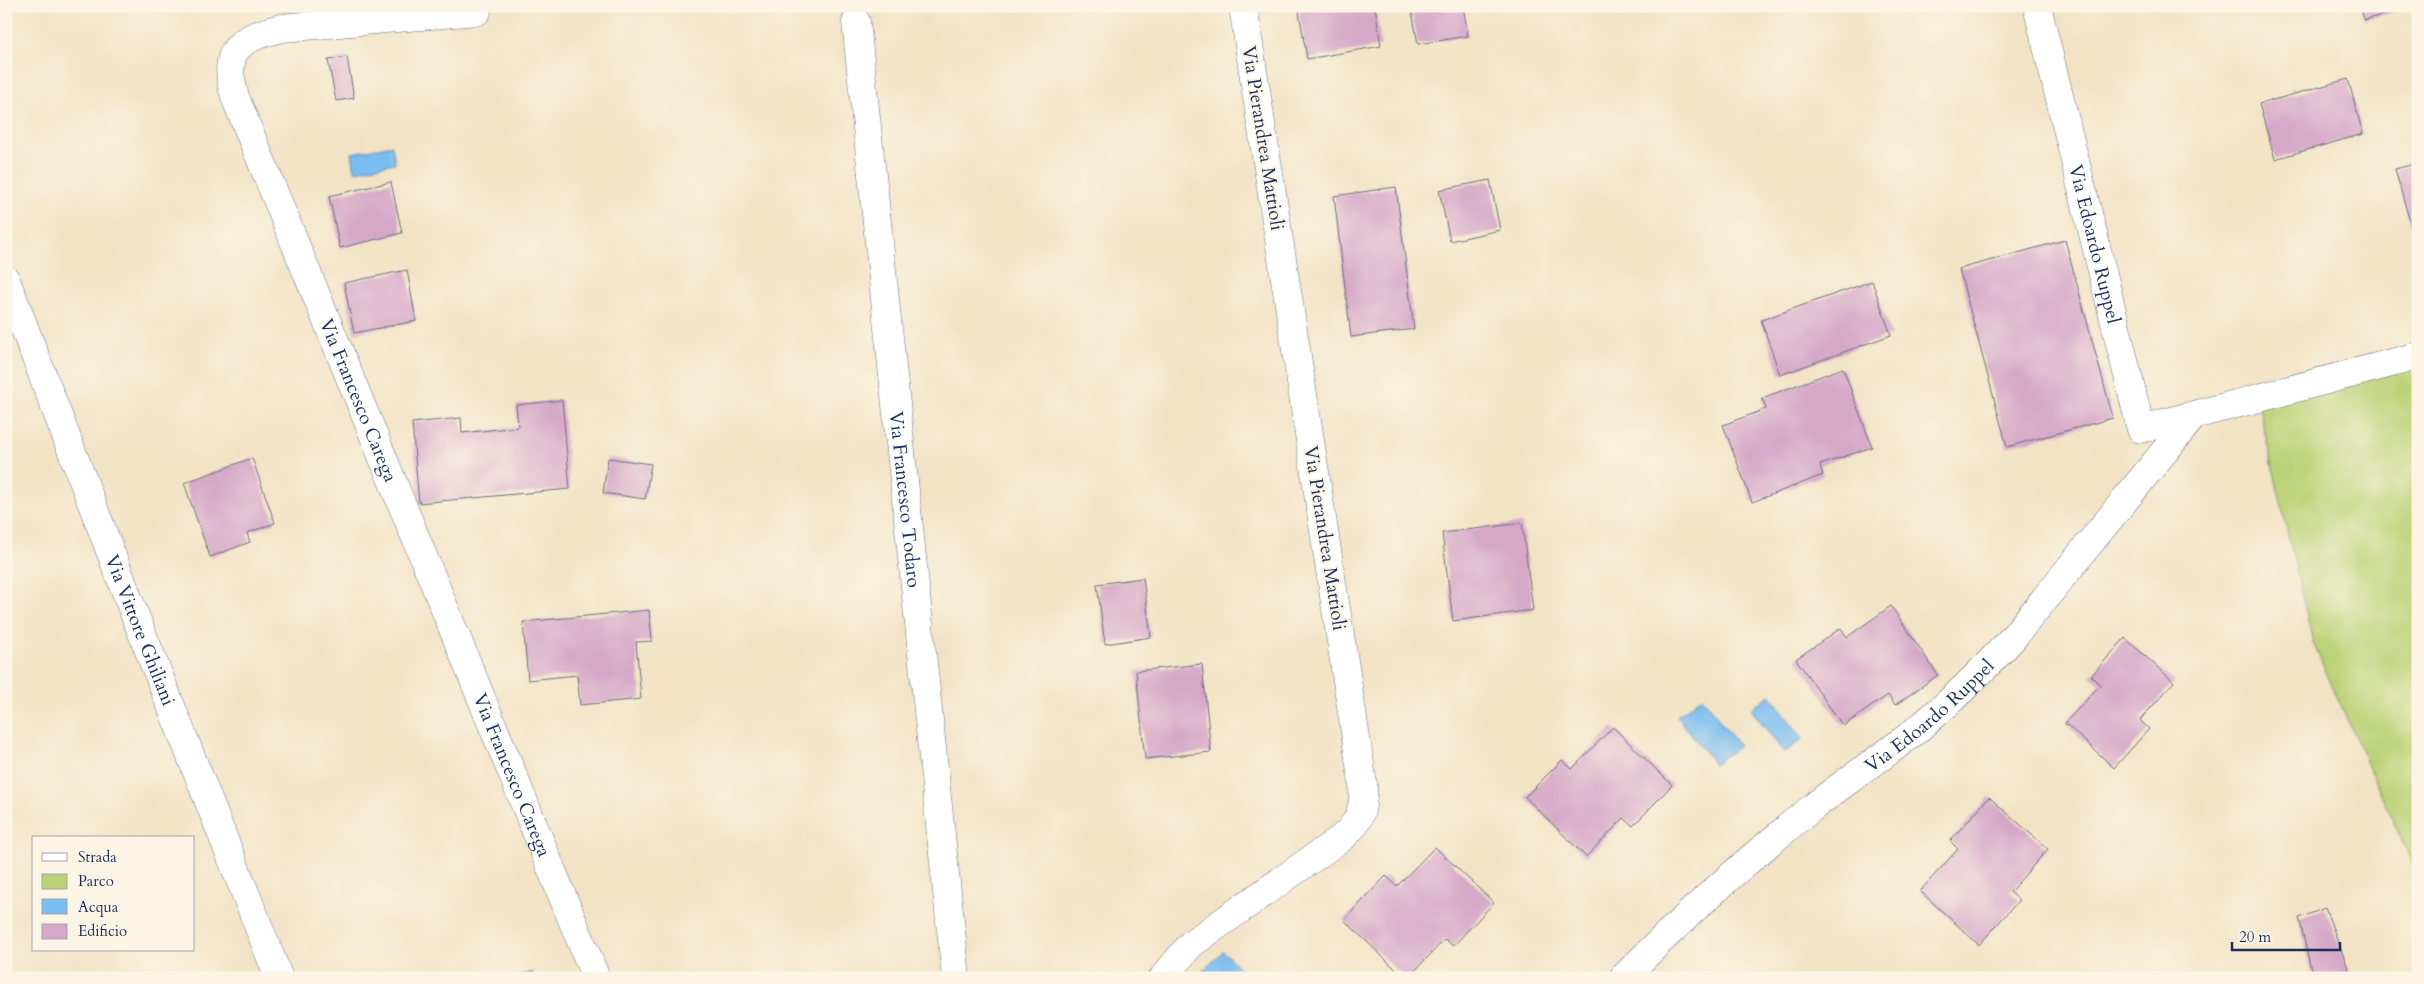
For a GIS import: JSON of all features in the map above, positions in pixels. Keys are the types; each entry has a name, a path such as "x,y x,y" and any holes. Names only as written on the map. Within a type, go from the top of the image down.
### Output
{"street":[{"name":"Via Pierandrea Mattioli","path":"1163,978 1191,944 1343,837 1360,816 1364,801 1363,784 1243,6"},
{"name":"Via Edoardo Ruppel","path":"2037,6 2140,429 2418,356"},
{"name":"Via Francesco Carega","path":"477,11 282,28 265,32 239,45 232,56 229,72 235,97 596,978"},
{"name":"Via Francesco Todaro","path":"856,22 956,978"},
{"name":"Via Vittore Ghiliani","path":"6,280 134,613 279,978"},
{"name":"Via Edoardo Ruppel","path":"1624,978 1688,912 1735,871 1813,807 1922,726 1982,672 2011,640 2194,415"}],"green space":[{"path":"2418,364 2418,877 2313,643 2256,394"}],"water":[{"path":"392,145 395,163 355,171 352,153"},
{"path":"1770,695 1803,739 1784,753 1751,709"},
{"path":"1702,697 1739,746 1714,764 1677,716"},
{"path":"1223,951 1249,978 1209,978 1203,971"}],"building":[{"path":"284,6 315,6 315,8 284,11"},
{"path":"1298,6 1375,6 1381,46 1307,59"},
{"path":"1411,6 1463,6 1468,36 1418,44"},
{"path":"2360,6 2413,6 2413,7 2364,20"},
{"path":"347,57 354,98 336,101 328,60"},
{"path":"2348,79 2363,134 2275,159 2259,104"},
{"path":"2418,163 2418,224 2411,226 2395,169"},
{"path":"1490,180 1500,230 1450,241 1439,190"},
{"path":"391,182 402,233 340,248 329,196"},
{"path":"1396,187 1414,329 1351,337 1334,196"},
{"path":"2065,240 2113,418 2007,447 1959,269"},
{"path":"407,270 416,321 354,333 344,283"},
{"path":"1872,281 1891,335 1780,375 1761,320"},
{"path":"1843,368 1872,447 1820,465 1823,475 1752,502 1723,425 1766,409 1762,398"},
{"path":"562,400 570,489 419,503 412,423 461,418 462,433 518,427 516,405"},
{"path":"252,458 275,523 247,533 250,542 210,557 184,483"},
{"path":"608,458 651,464 645,499 603,493"},
{"path":"1522,523 1533,610 1453,621 1442,533"},
{"path":"1143,578 1151,637 1105,644 1097,584"},
{"path":"1891,606 1938,675 1895,705 1888,695 1843,726 1796,659 1841,628 1847,637"},
{"path":"649,610 652,641 636,642 641,699 580,705 577,675 528,680 523,622"},
{"path":"2125,638 2174,682 2140,720 2149,729 2114,768 2065,723 2100,685 2091,676"},
{"path":"1202,664 1211,752 1145,759 1136,671"},
{"path":"1613,727 1672,785 1633,826 1624,818 1586,857 1525,797 1562,760 1572,769"},
{"path":"1989,797 2048,849 2010,892 2019,900 1979,945 1920,891 1958,849 1950,841"},
{"path":"1435,847 1494,903 1453,946 1445,939 1408,978 1405,978 1344,920 1386,876 1397,886"},
{"path":"2325,908 2352,978 2313,978 2299,918"},
{"path":"534,971 536,978 510,978 510,977"}]}
